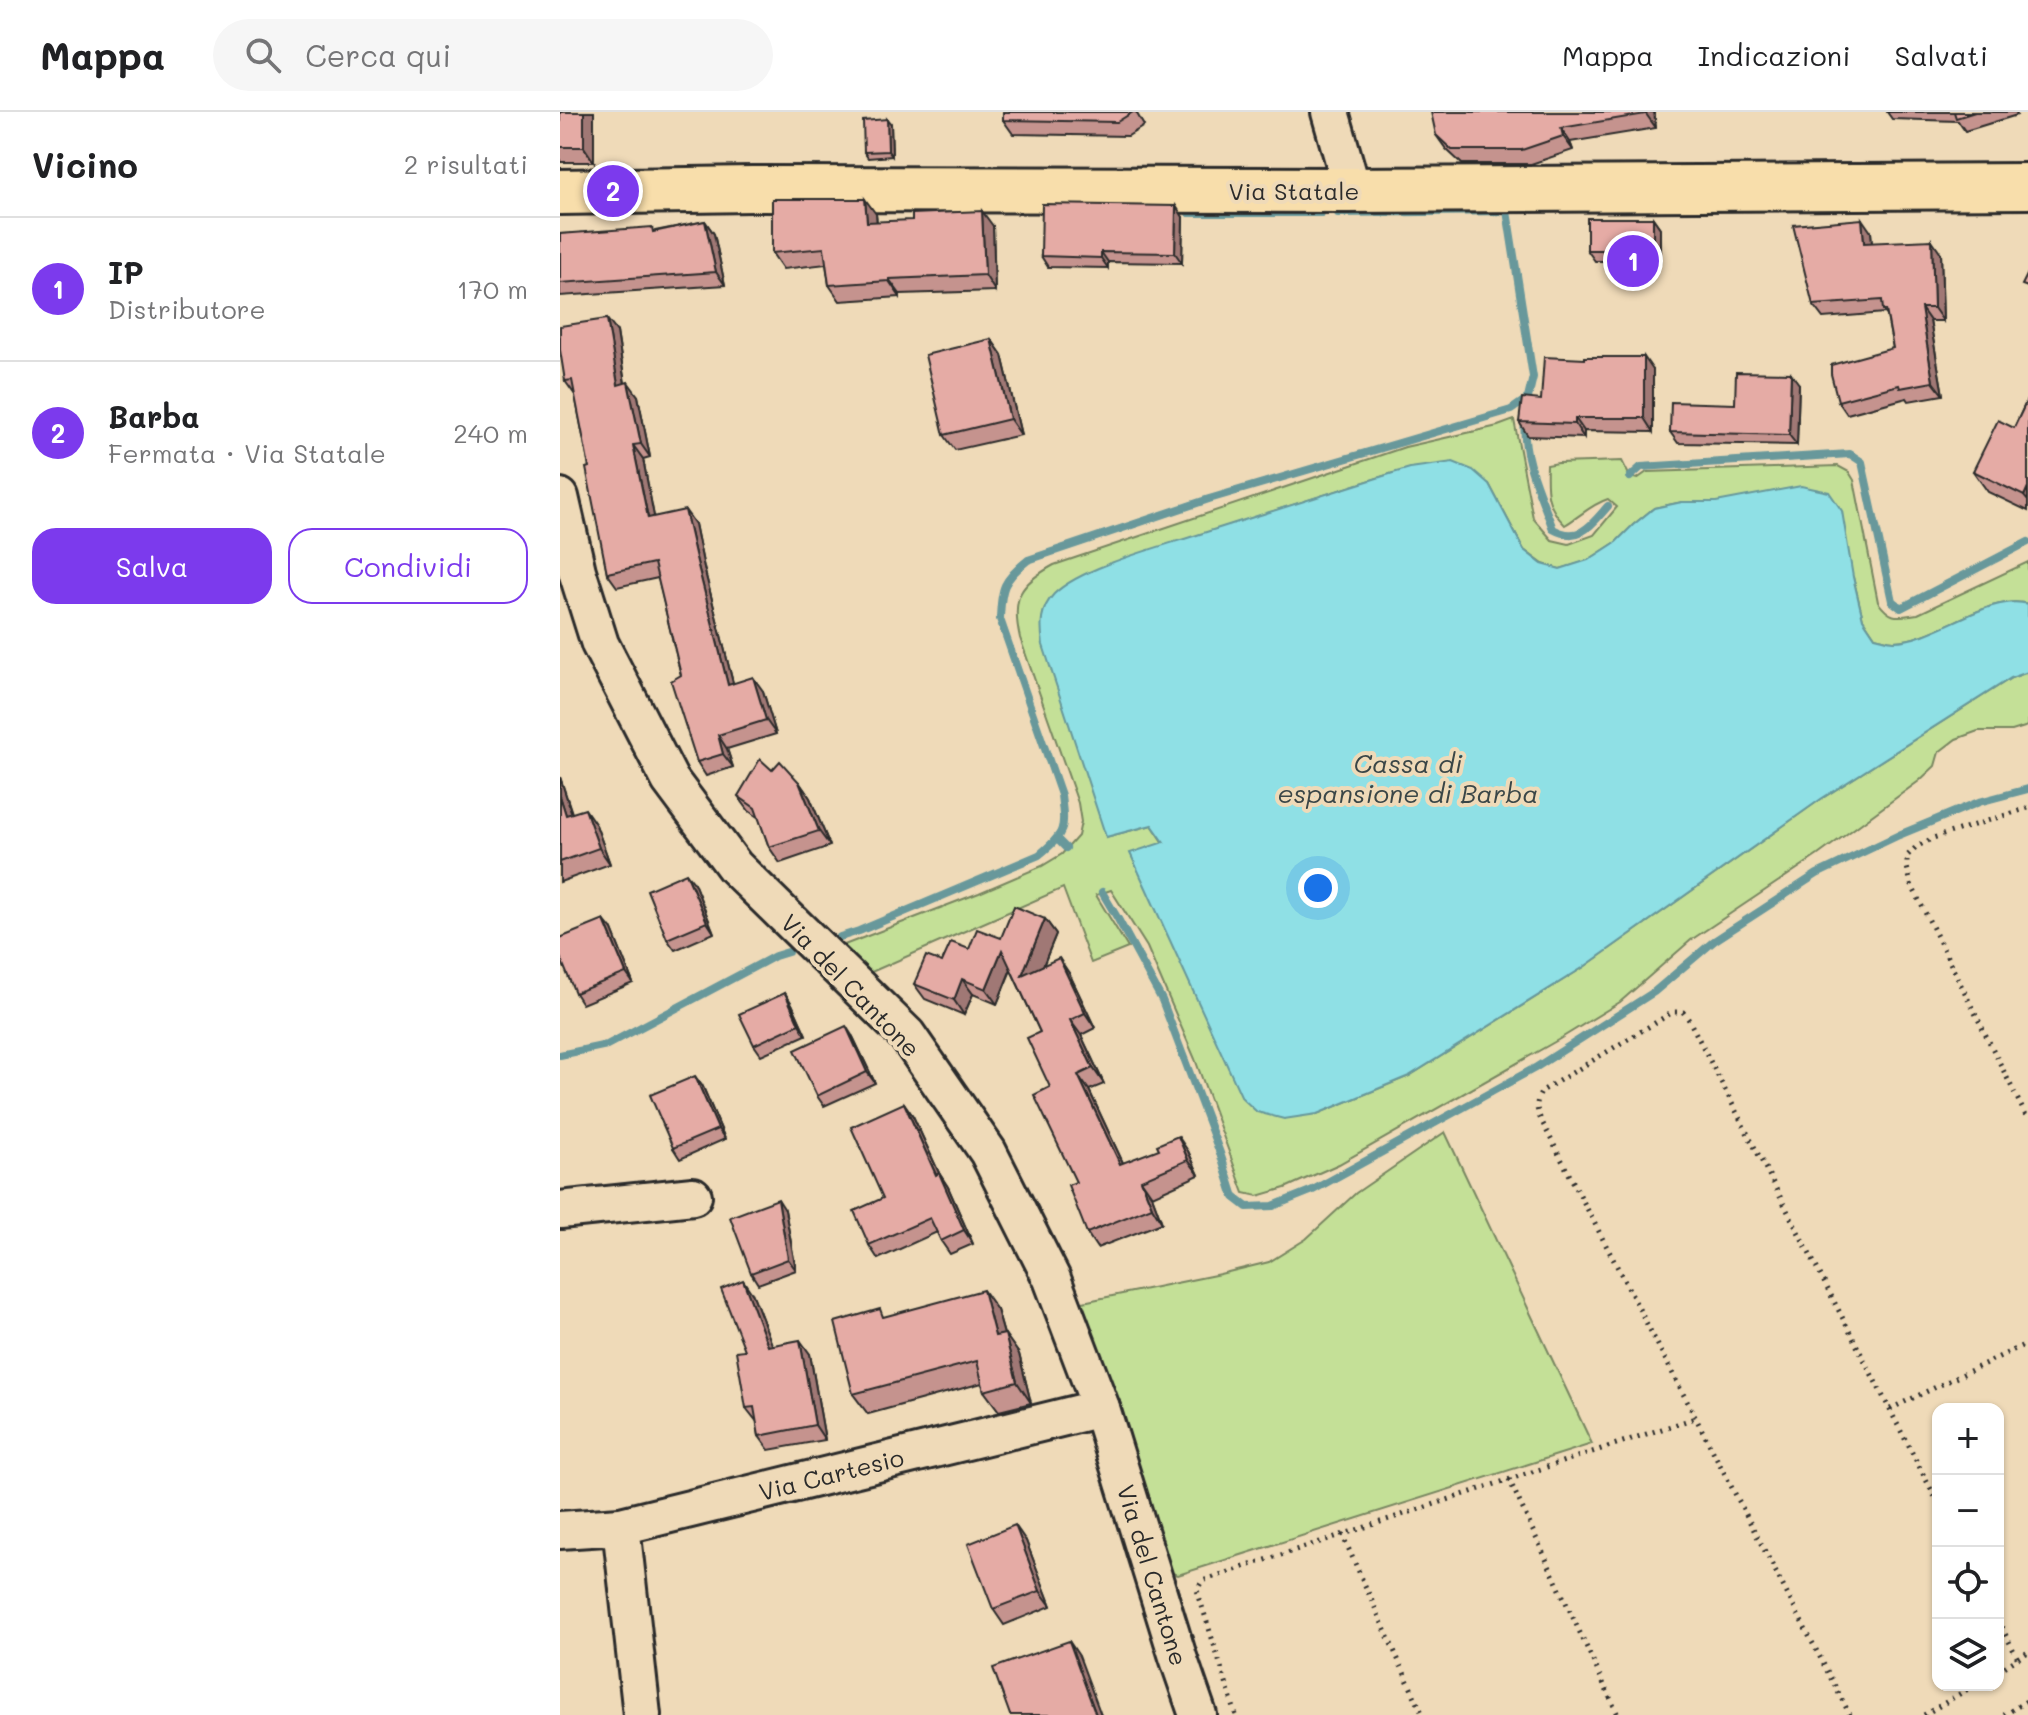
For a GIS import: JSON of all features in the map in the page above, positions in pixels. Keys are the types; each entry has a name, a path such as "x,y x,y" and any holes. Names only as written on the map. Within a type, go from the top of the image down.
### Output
{"main road":[{"name":"Via Statale","path":"560,192 2028,186"}],"street":[{"path":"1330,112 1348,175 1344,190"},
{"name":"Via del Cantone","path":"560,497 577,571 600,644 670,780 735,867 907,1035 988,1152 1052,1279 1101,1408 1198,1715"},
{"path":"560,1210 693,1196"},
{"name":"Via Cartesio","path":"560,1530 621,1526 1101,1408"},
{"path":"621,1526 642,1715"}],"path":[{"path":"2028,808 1933,838 1907,856 1911,884 2028,1120"},
{"path":"1850,1715 1537,1109 1537,1100 1542,1091 1673,1012 1683,1012 1932,1491"},
{"path":"1890,1409 2028,1343"},
{"path":"1236,1715 1197,1590 1202,1581 1695,1418"},
{"path":"1509,1479 1618,1715"},
{"path":"1342,1534 1423,1715"},
{"path":"2004,1632 2018,1659"},
{"path":"2004,1667 2028,1652"},
{"path":"1924,1715 1965,1691"},
{"path":"2004,1715 2028,1700"}],"green space":[{"path":"1514,420 1533,518 1552,540 1569,544 1594,535 1617,507 1608,499 1565,525 1548,498 1547,465 1622,461 1630,477 1637,479 1647,472 1838,466 1849,472 1854,480 1878,602 1887,612 1900,616 1918,614 2028,562 2028,604 2013,602 1997,605 1927,634 1889,641 1875,637 1863,619 1853,577 1716,502 1682,502 1654,508 1616,542 1587,561 1560,569 1543,564 1524,550 1489,484 1393,473 1133,556 1106,837 1152,825 1164,843 1131,854 1317,1114 1409,1076 1584,967 1821,799 2011,678 2028,672 2028,726 2012,731 1978,731 1956,739 1939,752 1935,766 1919,781 1818,855 1691,940 1620,1002 1339,1164 1285,1188 1258,1196 1244,1193 1195,1059 1147,947 1111,890 1096,895 1128,948 1091,963 1063,888 860,977 839,947 1042,866 1062,854 1078,836 1081,822 1078,803 1017,624 1020,594 1033,579 1054,565 1405,447"},
{"path":"1445,1132 1592,1444 1178,1575 1169,1572 1073,1304 1269,1262 1306,1239 1356,1193"}],"water":[{"name":"Cassa di espansione di Barba","path":"1453,462 1473,470 1489,484 1524,550 1542,564 1560,569 1588,560 1616,542 1654,508 1682,502 1716,502 1801,486 1829,492 1842,511 1863,619 1875,637 1894,641 1910,639 1980,610 2013,602 2028,604 2028,672 2011,678 1821,799 1584,967 1409,1076 1317,1114 1284,1119 1257,1112 1242,1098 1130,853 1164,842 1152,825 1106,837 1043,645 1041,624 1044,611 1054,594 1067,584 1123,558 1410,468"}],"building":[{"path":"560,112 584,112 584,147 560,147"},
{"path":"1003,112 1133,112 1117,122 1003,120"},
{"path":"1431,112 1646,114 1561,128 1563,136 1522,150 1452,150 1436,135"},
{"path":"1954,112 1975,112 1956,118"},
{"path":"887,119 888,151 864,152 863,121"},
{"path":"772,199 865,199 867,222 912,220 912,214 982,211 985,275 829,285 824,248 772,253"},
{"path":"1042,204 1176,206 1175,253 1101,252 1101,258 1041,256"},
{"path":"1587,218 1653,218 1653,250 1587,250"},
{"path":"1862,219 1864,243 1932,240 1934,308 1921,308 1933,382 1900,388 1899,385 1838,401 1831,365 1893,348 1886,310 1883,310 1882,300 1813,305 1793,225"},
{"path":"705,221 716,272 560,283 560,234 652,227 653,232"},
{"path":"2028,273 2028,287 2022,285"},
{"path":"607,319 618,385 628,382 641,444 633,445 648,518 685,510 728,685 753,677 766,720 718,735 723,754 697,762 671,681 681,675 654,563 607,573 572,380 565,381 560,326"},
{"path":"991,339 1010,419 944,435 925,355"},
{"path":"1544,357 1644,357 1644,418 1575,418 1575,424 1519,422 1522,398 1541,400"},
{"path":"1736,372 1791,373 1789,435 1670,432 1671,402 1735,404"},
{"path":"2028,398 2028,487 2024,496 1973,471 1998,420 2014,428"},
{"path":"760,759 772,770 780,761 799,782 819,831 769,847 755,808 738,796"},
{"path":"560,796 566,815 585,809 599,848 560,862"},
{"path":"686,873 707,922 667,939 647,890"},
{"path":"1014,906 1045,919 1022,975 1059,958 1085,1013 1070,1020 1093,1068 1078,1075 1120,1164 1159,1149 1157,1145 1178,1136 1188,1160 1141,1180 1152,1207 1087,1233 1068,1185 1076,1182 1034,1095 1050,1087 1027,1038 1040,1032 1002,950 986,989 962,979 954,1000 914,984 926,956 942,962 951,942 969,949 977,929 1001,938"},
{"path":"604,920 626,973 575,993 560,957 560,938"},
{"path":"785,993 799,1024 754,1045 739,1014"},
{"path":"846,1026 867,1072 817,1096 795,1050"},
{"path":"695,1076 718,1129 673,1148 650,1095"},
{"path":"904,1103 964,1230 941,1241 930,1218 869,1245 854,1211 883,1198 851,1127"},
{"path":"778,1199 788,1259 751,1273 730,1217"},
{"path":"743,1280 768,1346 800,1340 815,1425 759,1436 754,1407 746,1408 736,1351 745,1350 721,1289"},
{"path":"983,1290 995,1336 1005,1334 1017,1382 984,1391 977,1361 853,1394 835,1322 880,1309 883,1317"},
{"path":"1015,1525 1040,1591 993,1609 968,1544"},
{"path":"1069,1641 1096,1715 1010,1715 993,1668"}],"waterway":[{"path":"840,937 1039,855 1062,830 1061,795 1000,619 1005,585 1028,560 1209,499 1511,410 1528,398 1533,377 1507,211 1338,213"},
{"path":"1189,213 1321,213"},
{"path":"1525,419 1529,462 1553,529 1562,533 1578,533 1591,525 1608,506"},
{"path":"1630,477 1641,467 1850,454 1862,462 1892,601 1901,608 2028,542"},
{"path":"1102,892 1162,1000 1234,1197 1247,1207 1273,1206 1313,1190 1535,1068 1654,992 1714,941 1817,874 1979,802 2028,789"},
{"path":"1058,840 1066,848"},
{"path":"560,1055 607,1045 788,952"}],"place":[{"name":"Barba","path":"613,191"},
{"name":"IP","path":"1633,261"}]}
